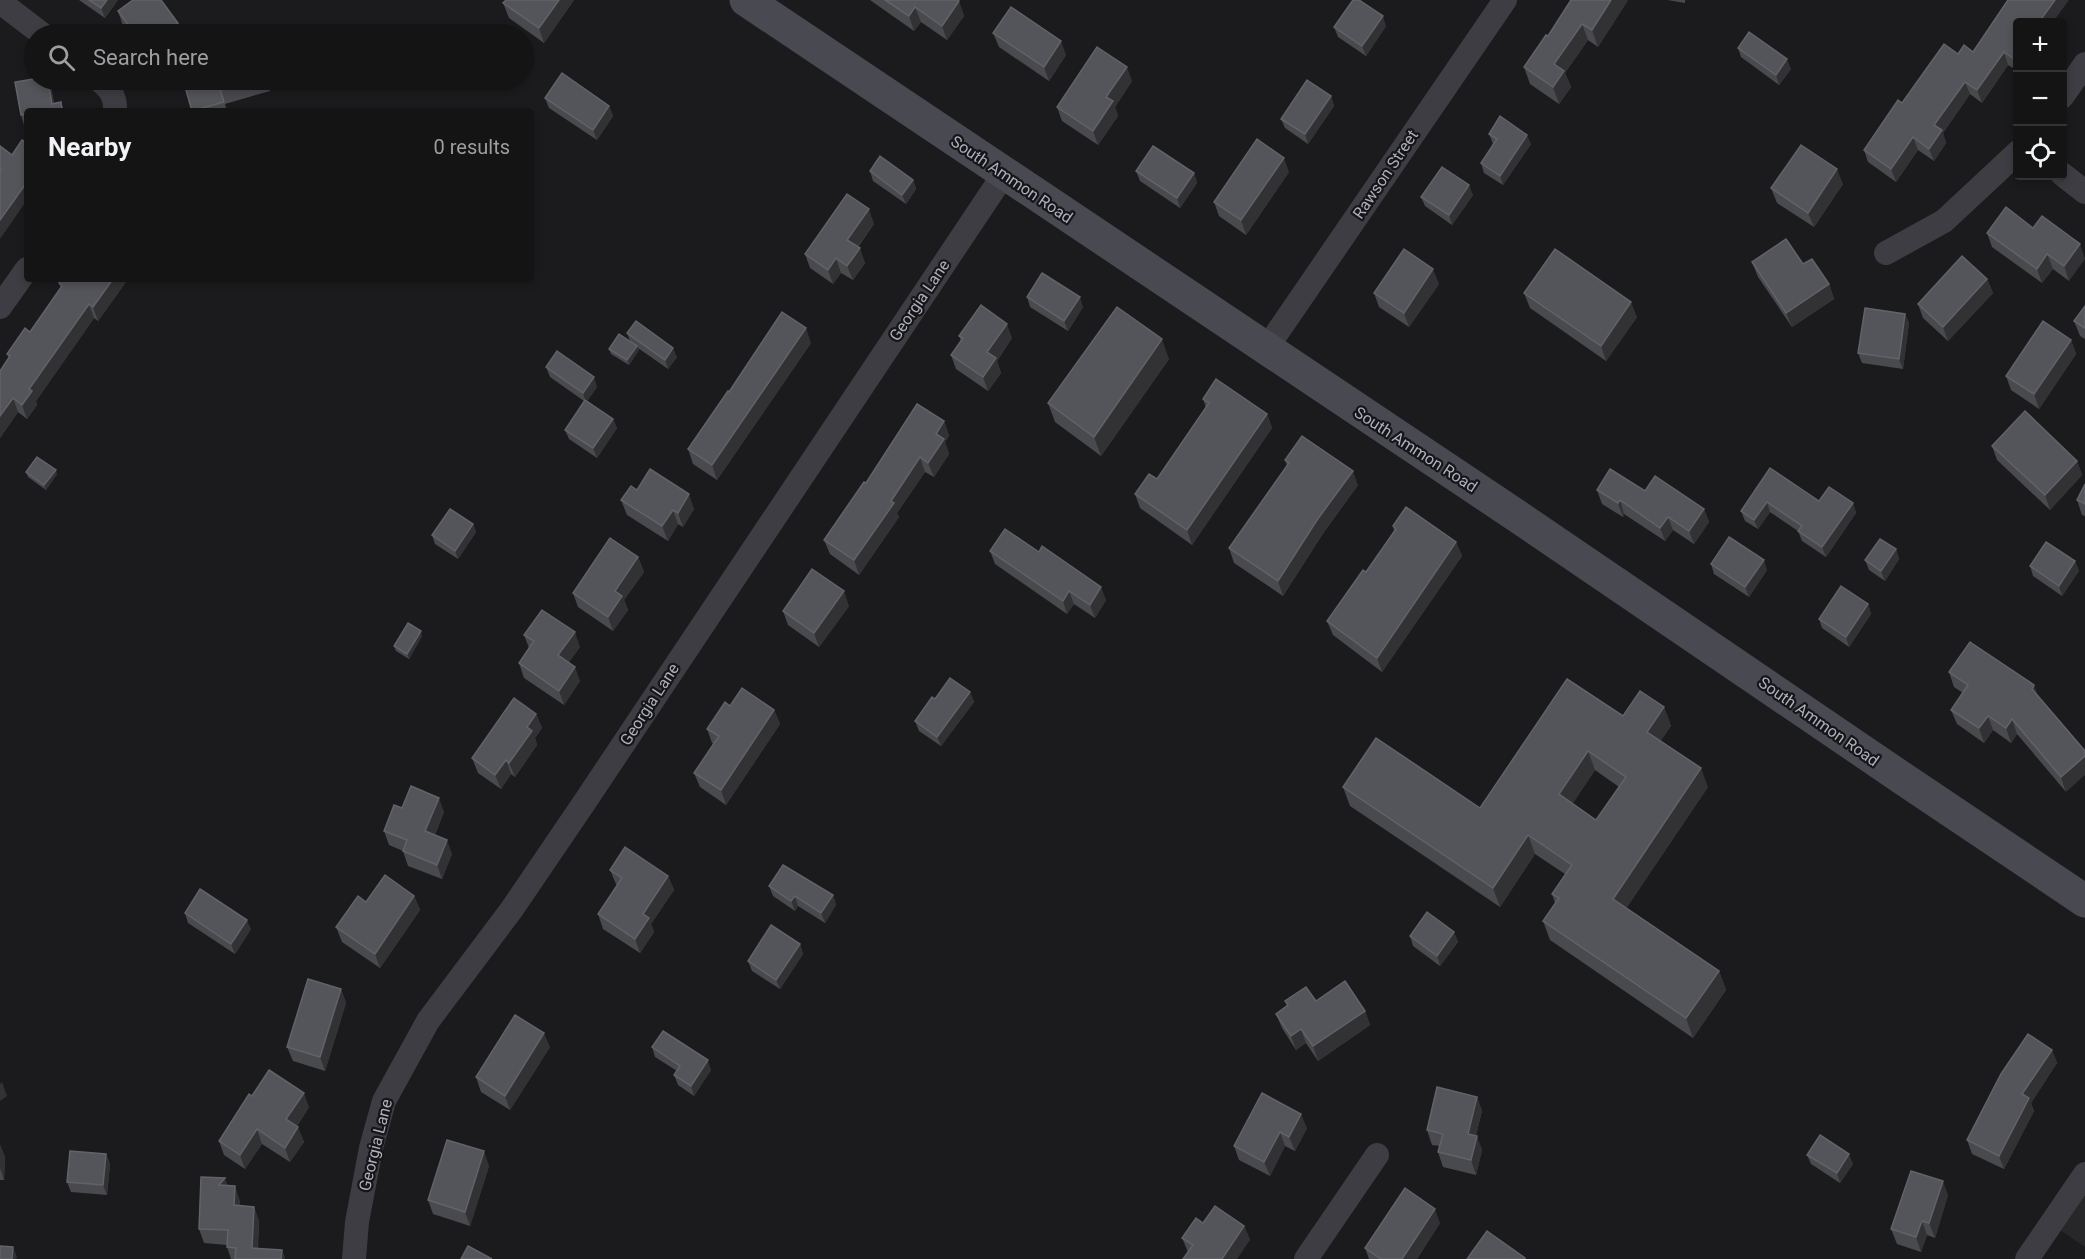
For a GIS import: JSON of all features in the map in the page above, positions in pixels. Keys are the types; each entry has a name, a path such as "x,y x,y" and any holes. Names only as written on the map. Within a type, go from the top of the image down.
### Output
{"main road":[{"name":"South Ammon Road","path":"746,0 1524,520 2085,901"}],"street":[{"name":"Rawson Street","path":"1266,349 1505,0"},
{"path":"0,2 29,24"},
{"path":"2067,90 2085,64"},
{"path":"111,90 115,108"},
{"path":"1886,252 1944,221 2013,157"},
{"name":"Georgia Lane","path":"354,1259 357,1222 371,1148 384,1101 428,1021 512,909 1004,174"},
{"path":"2067,178 2085,192"},
{"path":"0,306 24,273"},
{"path":"1306,1259 1377,1155"},
{"path":"2027,1259 2085,1174"}],"shaded area":[{"path":"2085,1174 2085,1247 2051,1224"}],"building":[{"path":"89,0 107,0 101,8"},
{"path":"133,0 161,0 178,23 128,24 118,11"},
{"path":"506,0 559,0 539,28 503,3"},
{"path":"885,0 959,1 942,26 915,7 909,16"},
{"path":"1353,0 1359,0 1383,16 1362,46 1334,27"},
{"path":"1571,0 1611,0 1592,30 1582,24 1554,64 1564,71 1553,87 1524,67 1546,35 1548,36"},
{"path":"2008,0 2055,0 2042,18 2013,18 2013,58 2004,52 1977,90 1965,82 1934,125 1942,130 1929,149 1913,137 1891,169 1864,150 1898,100 1902,103 1944,44 1958,54 1964,45 1973,52"},
{"path":"1011,7 1061,41 1044,67 993,33"},
{"path":"1749,32 1787,59 1776,75 1738,48"},
{"path":"1097,47 1127,67 1106,97 1113,101 1093,131 1057,107"},
{"path":"562,73 609,106 593,130 545,98"},
{"path":"1307,80 1331,96 1305,134 1281,119"},
{"path":"24,81 24,90 50,90 52,104 61,102 62,108 24,108 24,114 21,115 15,82"},
{"path":"186,90 220,90 224,102 203,108 191,108"},
{"path":"1500,116 1527,135 1500,176 1481,163 1497,139 1489,134"},
{"path":"1257,139 1284,158 1241,220 1214,202"},
{"path":"22,140 24,141 24,186 0,220 0,146 12,155"},
{"path":"1801,145 1837,169 1808,213 1771,188"},
{"path":"1153,146 1194,173 1177,198 1136,171"},
{"path":"880,156 913,180 902,195 870,171"},
{"path":"1442,167 1469,185 1449,215 1421,197"},
{"path":"847,194 869,209 847,240 860,248 847,266 836,258 828,270 805,254"},
{"path":"2006,207 2033,228 2042,216 2080,244 2064,266 2047,254 2037,269 1987,233"},
{"path":"1786,239 1803,264 1812,259 1829,284 1786,313 1752,262"},
{"path":"1404,249 1433,269 1404,313 1374,293"},
{"path":"1555,249 1631,302 1601,346 1524,293"},
{"path":"1962,256 1987,279 1943,327 1918,304"},
{"path":"1042,273 1080,297 1064,321 1027,297"},
{"path":"111,282 93,307 89,304 29,389 32,391 22,405 13,398 0,416 0,371 10,356 7,354 25,328 30,332 62,286 59,283"},
{"path":"981,305 1007,324 987,352 996,358 983,377 951,355 963,338 959,336"},
{"path":"2085,306 2085,328 2074,321"},
{"path":"1117,307 1162,339 1094,437 1048,403"},
{"path":"1865,308 1905,314 1899,359 1858,353"},
{"path":"782,312 806,328 712,465 688,449"},
{"path":"636,321 673,348 665,360 627,333"},
{"path":"2043,321 2071,340 2034,394 2006,376"},
{"path":"619,334 637,346 627,360 609,349"},
{"path":"557,351 594,377 583,393 546,367"},
{"path":"1216,379 1267,414 1187,530 1135,494 1149,474 1157,479 1209,403 1203,399"},
{"path":"585,400 613,419 593,448 565,430"},
{"path":"917,404 944,421 936,434 944,439 928,463 920,457 891,501 894,503 854,560 824,540 864,482 866,483"},
{"path":"2025,411 2077,461 2045,495 1992,446"},
{"path":"1302,436 1353,471 1317,520 1278,581 1229,548 1289,463 1285,460"},
{"path":"37,457 56,470 44,485 26,472"},
{"path":"1770,468 1819,501 1829,487 1853,503 1822,547 1798,531 1802,526 1767,502 1754,520 1741,511"},
{"path":"650,469 689,494 678,513 673,510 662,526 621,500 631,486 637,490"},
{"path":"1610,469 1645,491 1655,476 1704,509 1689,531 1668,517 1660,528 1620,500 1618,503 1597,490"},
{"path":"2085,484 2085,504 2077,500"},
{"path":"1406,507 1456,542 1377,658 1327,621 1363,570 1366,572 1396,529 1393,526"},
{"path":"450,509 473,524 455,551 432,535"},
{"path":"1005,529 1039,552 1042,546 1101,587 1090,605 1069,591 1063,601 990,551"},
{"path":"1729,537 1764,560 1745,587 1711,564"},
{"path":"610,538 638,557 615,591 622,596 608,617 573,593"},
{"path":"1880,539 1896,549 1881,571 1865,560"},
{"path":"2046,542 2075,561 2059,586 2030,566"},
{"path":"812,569 844,591 814,633 783,611"},
{"path":"1841,586 1868,604 1846,637 1819,619"},
{"path":"542,610 575,632 558,655 575,667 559,691 519,663 534,641 524,635"},
{"path":"408,623 421,631 407,654 394,646"},
{"path":"1970,642 2034,685 2032,689 2085,751 2085,756 2061,777 2012,719 2006,728 1988,716 1979,728 1951,710 1968,685 1949,672"},
{"path":"950,678 970,692 937,737 915,721 932,697 935,699"},
{"path":"1567,679 1623,716 1640,691 1664,707 1647,732 1701,768 1613,899 1719,971 1686,1018 1543,921 1559,898 1552,894 1572,865 1528,835 1493,888 1343,787 1376,738 1480,808","holes":["1588,751 1626,777 1596,820 1559,794"]},
{"path":"742,688 774,710 721,790 694,773 719,736 707,729 725,702 730,706"},
{"path":"514,698 536,714 527,727 532,731 509,763 506,760 495,775 472,758"},
{"path":"411,786 439,798 425,831 447,840 437,865 403,851 407,840 384,831 394,805 402,808"},
{"path":"625,847 668,876 643,914 649,918 635,939 598,914 622,878 610,870"},
{"path":"783,865 833,895 821,913 795,896 791,901 769,886"},
{"path":"385,875 414,896 375,954 336,927 358,896 366,902"},
{"path":"200,889 247,920 231,944 185,913"},
{"path":"1427,912 1454,932 1437,956 1410,936"},
{"path":"771,925 800,944 776,980 748,961"},
{"path":"308,979 341,989 320,1057 287,1047"},
{"path":"1345,981 1365,1011 1313,1046 1301,1029 1291,1036 1276,1014 1288,1005 1285,1001 1306,987 1316,1001"},
{"path":"515,1015 544,1033 505,1096 476,1077"},
{"path":"663,1031 708,1060 691,1086 674,1075 680,1066 652,1047"},
{"path":"2028,1034 2052,1050 2022,1094 2029,1098 1999,1156 1967,1140 2001,1074"},
{"path":"269,1070 304,1093 286,1119 298,1127 285,1148 257,1129 240,1155 219,1141 249,1094 252,1096"},
{"path":"1437,1087 1477,1097 1468,1134 1477,1136 1471,1160 1438,1152 1443,1134 1427,1130"},
{"path":"1262,1093 1301,1114 1289,1137 1280,1132 1264,1162 1234,1146"},
{"path":"1820,1135 1849,1154 1837,1173 1807,1155"},
{"path":"447,1140 484,1151 465,1212 428,1200"},
{"path":"70,1151 106,1154 103,1185 67,1182"},
{"path":"1911,1171 1943,1181 1929,1223 1922,1221 1916,1237 1891,1229"},
{"path":"201,1177 225,1178 219,1185 235,1186 234,1205 254,1207 252,1248 282,1250 281,1259 235,1259 236,1248 227,1247 228,1230 199,1229"},
{"path":"1405,1188 1435,1209 1402,1259 1381,1259 1365,1248"},
{"path":"1215,1206 1244,1226 1222,1259 1183,1259 1193,1245 1182,1238 1196,1218 1203,1223"},
{"path":"1487,1231 1525,1258 1467,1259"},
{"path":"0,1246 13,1247 12,1259 0,1259"},
{"path":"468,1246 492,1259 461,1259"}]}
